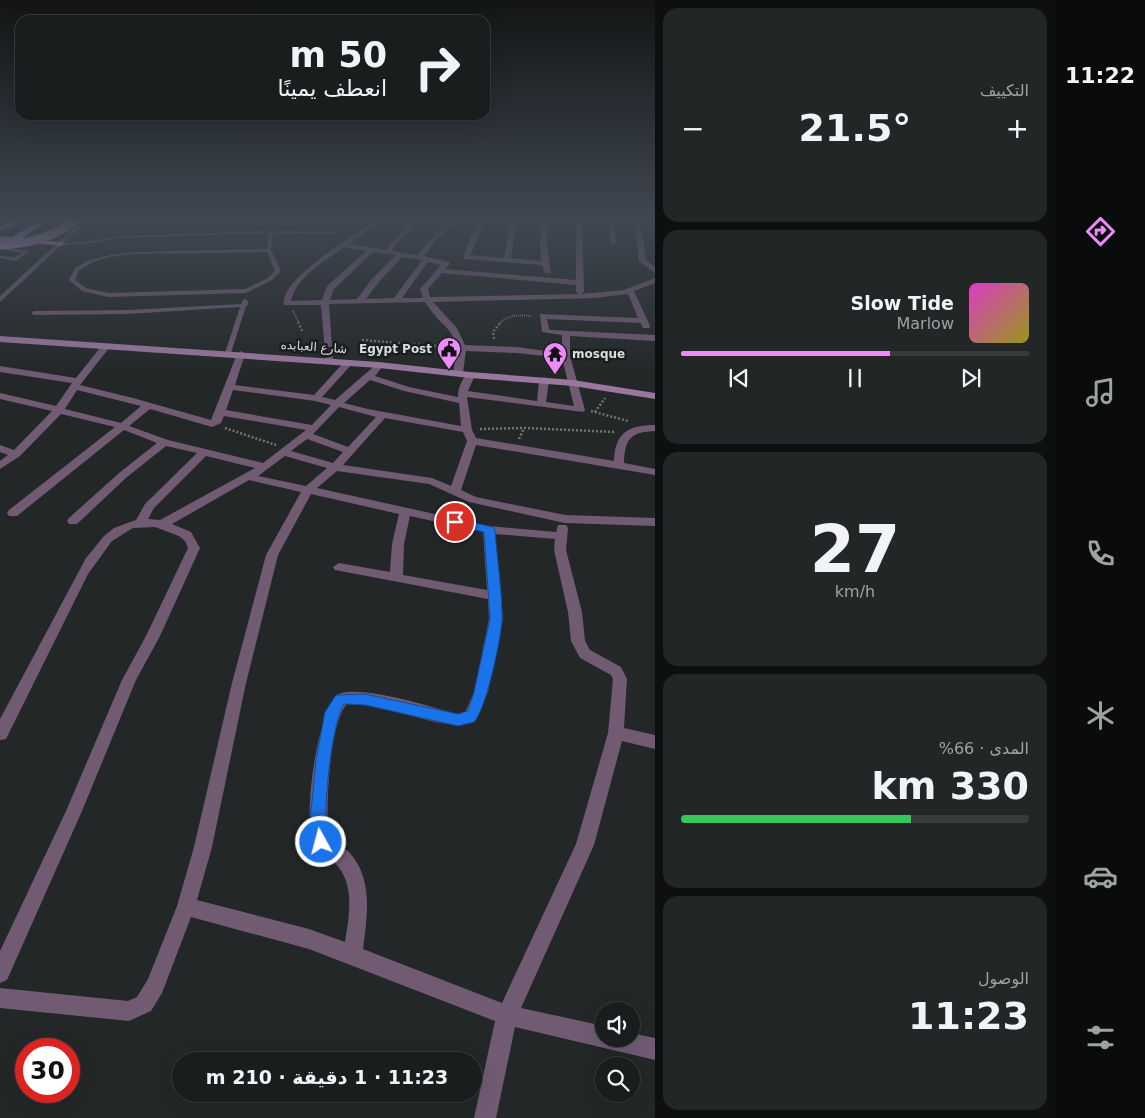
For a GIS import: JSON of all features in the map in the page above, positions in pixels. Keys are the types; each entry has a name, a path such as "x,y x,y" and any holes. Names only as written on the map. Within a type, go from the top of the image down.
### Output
{"street":[{"path":"0,300 29,272"},
{"path":"309,272 292,286 287,296 287,302 290,304 426,299 580,297 617,293 655,280"},
{"path":"329,361 325,302 330,288 347,272"},
{"path":"360,301 383,272"},
{"path":"397,300 414,272"},
{"path":"440,272 426,284 424,289 426,299 457,334 462,348 458,373"},
{"path":"455,272 580,283"},
{"path":"549,272 552,280"},
{"path":"580,272 580,297"},
{"path":"630,290 643,321 654,338"},
{"path":"643,321 543,316 546,330 566,333 654,338"},
{"path":"369,377 430,395 580,410 566,356 566,333"},
{"name":"شارع العبابده","path":"0,339 349,362 470,375 573,382 655,396"},
{"path":"0,466 16,454 59,410 76,384 106,346"},
{"path":"462,348 494,348 566,356"},
{"path":"0,369 76,384 212,424 215,423 220,412 241,354"},
{"path":"316,398 349,362"},
{"path":"162,524 266,467 314,428 338,403 369,377 378,365"},
{"path":"455,492 472,442 467,430 462,397 470,375"},
{"path":"541,405 544,380"},
{"path":"228,387 316,398 383,415 467,430"},
{"path":"0,396 120,426 164,442 266,467"},
{"path":"13,513 120,426 148,406"},
{"path":"220,412 314,428"},
{"path":"0,998 128,1011 144,1004 155,986 186,906 203,847 239,683 272,555 308,490 335,467 383,415"},
{"path":"620,466 619,452 632,431 655,428"},
{"path":"306,435 349,451"},
{"path":"73,521 123,475 164,442"},
{"path":"472,442 516,447 655,472"},
{"path":"0,448 16,454"},
{"path":"140,523 149,506 205,451"},
{"path":"287,451 335,467 432,481 473,500 565,518 655,522"},
{"path":"249,477 489,530 561,536"},
{"path":"396,578 398,544 404,512"},
{"path":"488,1117 507,1015 585,845 616,733 620,679 616,671 584,654 581,650 578,641 575,612 560,550 565,518"},
{"path":"0,734 96,550 107,537 119,529 149,522 162,524 187,534 192,540 194,548 153,636 129,680 74,812 0,973"},
{"path":"353,955 359,897 346,861 338,853 325,848 321,842 318,821 323,760 332,712 338,700 344,697 365,699 458,720 470,718 474,714 481,692 496,619 489,530"},
{"path":"339,567 494,596"},
{"path":"616,733 655,742"},
{"path":"186,906 309,939 507,1015 595,1036"},
{"path":"640,1046 655,1049"}],"lane":[{"path":"76,272 72,280 79,288 92,293 108,295 246,291 270,280 277,272"},
{"path":"228,353 245,304 246,291"},
{"path":"34,312 127,312 245,304"}],"path":[{"path":"290,304 303,333"},
{"path":"494,348 493,332 504,317 516,315 543,316"},
{"path":"362,340 462,348"},
{"path":"467,430 524,428 632,431 628,421 596,412"},
{"path":"212,424 287,451"}],"place":[{"name":"Egypt Post","path":"449,370"},
{"name":"mosque","path":"555,375"}],"route":[{"path":"321,842 318,821 323,760 332,712 338,700 344,697 365,699 458,720 470,718 474,714 481,692 496,619 489,530 455,522"}]}
